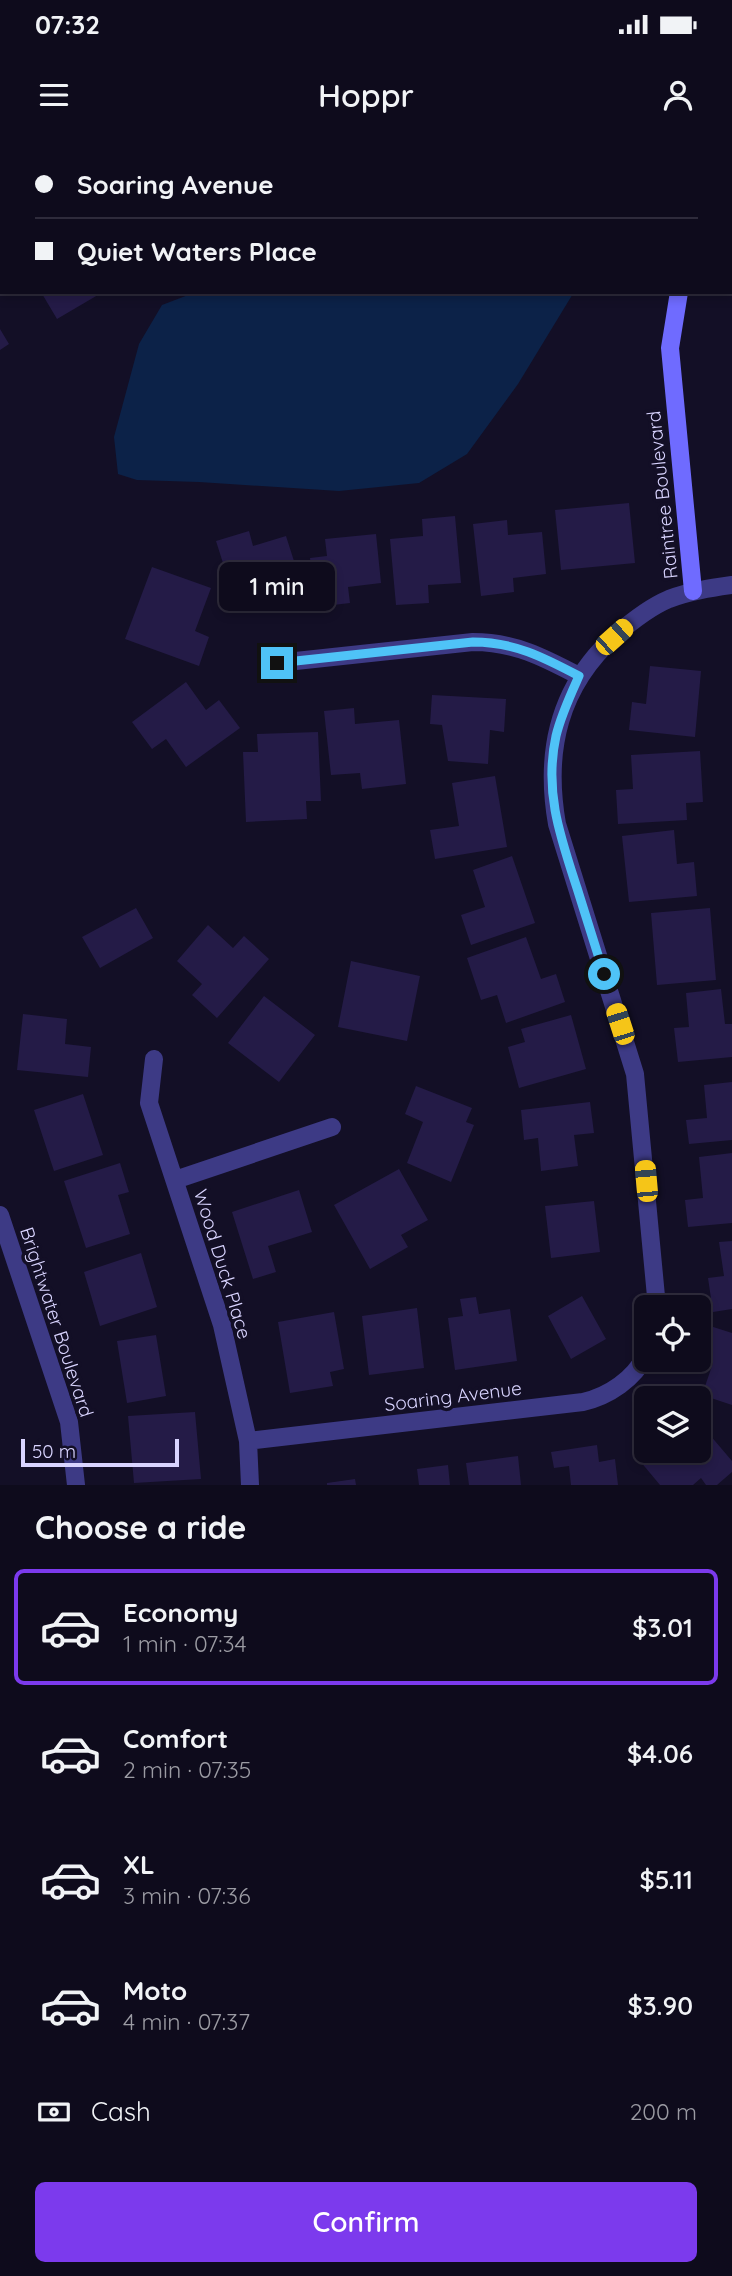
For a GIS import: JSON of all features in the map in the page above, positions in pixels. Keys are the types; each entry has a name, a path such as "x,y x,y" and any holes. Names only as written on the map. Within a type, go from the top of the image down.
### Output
{"street":[{"name":"Raintree Boulevard","path":"579,676 626,625 668,600 693,591 670,348 679,294"},
{"path":"693,591 732,585"},
{"path":"277,663 473,642 495,642 519,648 579,676 566,704 556,737 552,797 556,824 635,1074 656,1295"},
{"name":"Wood Duck Place","path":"154,1059 149,1103 222,1325 248,1441 250,1485"},
{"path":"175,1180 331,1127"},
{"name":"Brightwater Boulevard","path":"0,1214 69,1422 76,1485"},
{"name":"Soaring Avenue","path":"248,1441 583,1402 613,1391 634,1371"}],"water":[{"path":"191,294 573,294 518,384 467,454 419,483 339,491 137,480 118,474 114,437 139,344 162,305"}],"building":[{"path":"42,294 100,294 57,319"},
{"path":"0,329 9,344 0,350"},
{"path":"629,503 635,563 561,570 555,510"},
{"path":"455,516 461,583 428,585 429,603 396,605 390,539 423,536 422,519"},
{"path":"507,520 508,535 542,532 546,574 513,578 514,592 481,596 473,524"},
{"path":"249,531 253,546 286,536 301,583 236,604 216,541"},
{"path":"376,534 381,583 348,587 350,603 316,607 310,558 327,556 325,539"},
{"path":"152,567 211,588 195,631 209,637 199,666 125,639"},
{"path":"650,666 701,671 695,737 629,730 632,702 646,704"},
{"path":"186,682 206,710 219,700 240,728 186,767 166,739 152,749 132,722"},
{"path":"432,695 506,699 504,732 490,730 488,764 448,761 442,725 430,724"},
{"path":"354,708 355,724 399,720 406,784 362,789 360,773 331,775 324,711"},
{"path":"318,732 321,801 306,801 307,819 246,822 243,752 258,752 257,734"},
{"path":"700,751 703,802 686,803 687,820 618,824 616,790 633,789 631,755"},
{"path":"495,776 507,847 435,859 430,830 459,826 452,783"},
{"path":"674,830 677,864 694,862 697,896 629,902 622,836"},
{"path":"512,856 535,923 471,945 461,915 485,907 473,870"},
{"path":"136,908 153,938 100,968 82,937"},
{"path":"710,908 716,980 657,985 651,913"},
{"path":"208,925 233,948 244,936 269,959 217,1018 192,995 202,984 177,961"},
{"path":"526,937 541,979 556,974 565,1002 506,1023 497,995 481,1000 467,958"},
{"path":"351,961 420,976 407,1041 338,1027"},
{"path":"721,989 725,1024 732,1024 732,1057 678,1062 674,1028 689,1027 686,993"},
{"path":"264,996 315,1035 279,1082 228,1043"},
{"path":"23,1014 67,1019 65,1044 91,1047 88,1077 17,1070"},
{"path":"571,1015 586,1069 519,1088 508,1047 525,1042 521,1029"},
{"path":"732,1082 732,1140 689,1144 686,1120 707,1118 704,1085"},
{"path":"416,1086 472,1108 466,1122 474,1125 451,1182 407,1163 423,1122 405,1114"},
{"path":"83,1094 103,1155 54,1171 34,1110"},
{"path":"590,1102 594,1133 574,1135 578,1166 541,1171 538,1138 524,1140 521,1110"},
{"path":"732,1153 732,1223 688,1227 685,1200 703,1198 699,1157"},
{"path":"120,1163 129,1192 118,1195 130,1234 86,1248 64,1181"},
{"path":"399,1169 428,1220 401,1235 408,1247 370,1269 334,1205"},
{"path":"299,1190 312,1232 268,1246 276,1272 253,1279 232,1212"},
{"path":"594,1201 600,1252 551,1258 545,1206"},
{"path":"732,1241 732,1309 713,1312 708,1278 724,1276 719,1242"},
{"path":"141,1253 157,1307 100,1326 84,1272"},
{"path":"582,1296 606,1339 571,1359 548,1316"},
{"path":"476,1297 479,1314 510,1309 517,1361 455,1370 448,1318 463,1316 460,1299"},
{"path":"417,1308 424,1368 369,1375 362,1316"},
{"path":"334,1312 344,1369 330,1372 333,1386 290,1393 278,1322"},
{"path":"711,1326 732,1333 732,1405 711,1398 711,1386 705,1386 713,1363"},
{"path":"156,1335 166,1396 127,1403 117,1341"},
{"path":"195,1412 201,1479 134,1483 128,1416"},
{"path":"711,1436 732,1461 732,1472 717,1485 706,1485 701,1478 693,1485 660,1485 642,1463 711,1463"},
{"path":"597,1445 599,1462 615,1459 618,1485 571,1485 569,1466 554,1468 551,1452"},
{"path":"518,1456 521,1485 469,1485 466,1463"},
{"path":"448,1465 450,1485 419,1485 417,1469"},
{"path":"355,1479 356,1485 327,1485 327,1483"}],"route":[{"path":"277,663 473,642 495,642 519,648 579,676 566,704 556,737 552,797 556,824 604,974"}]}
